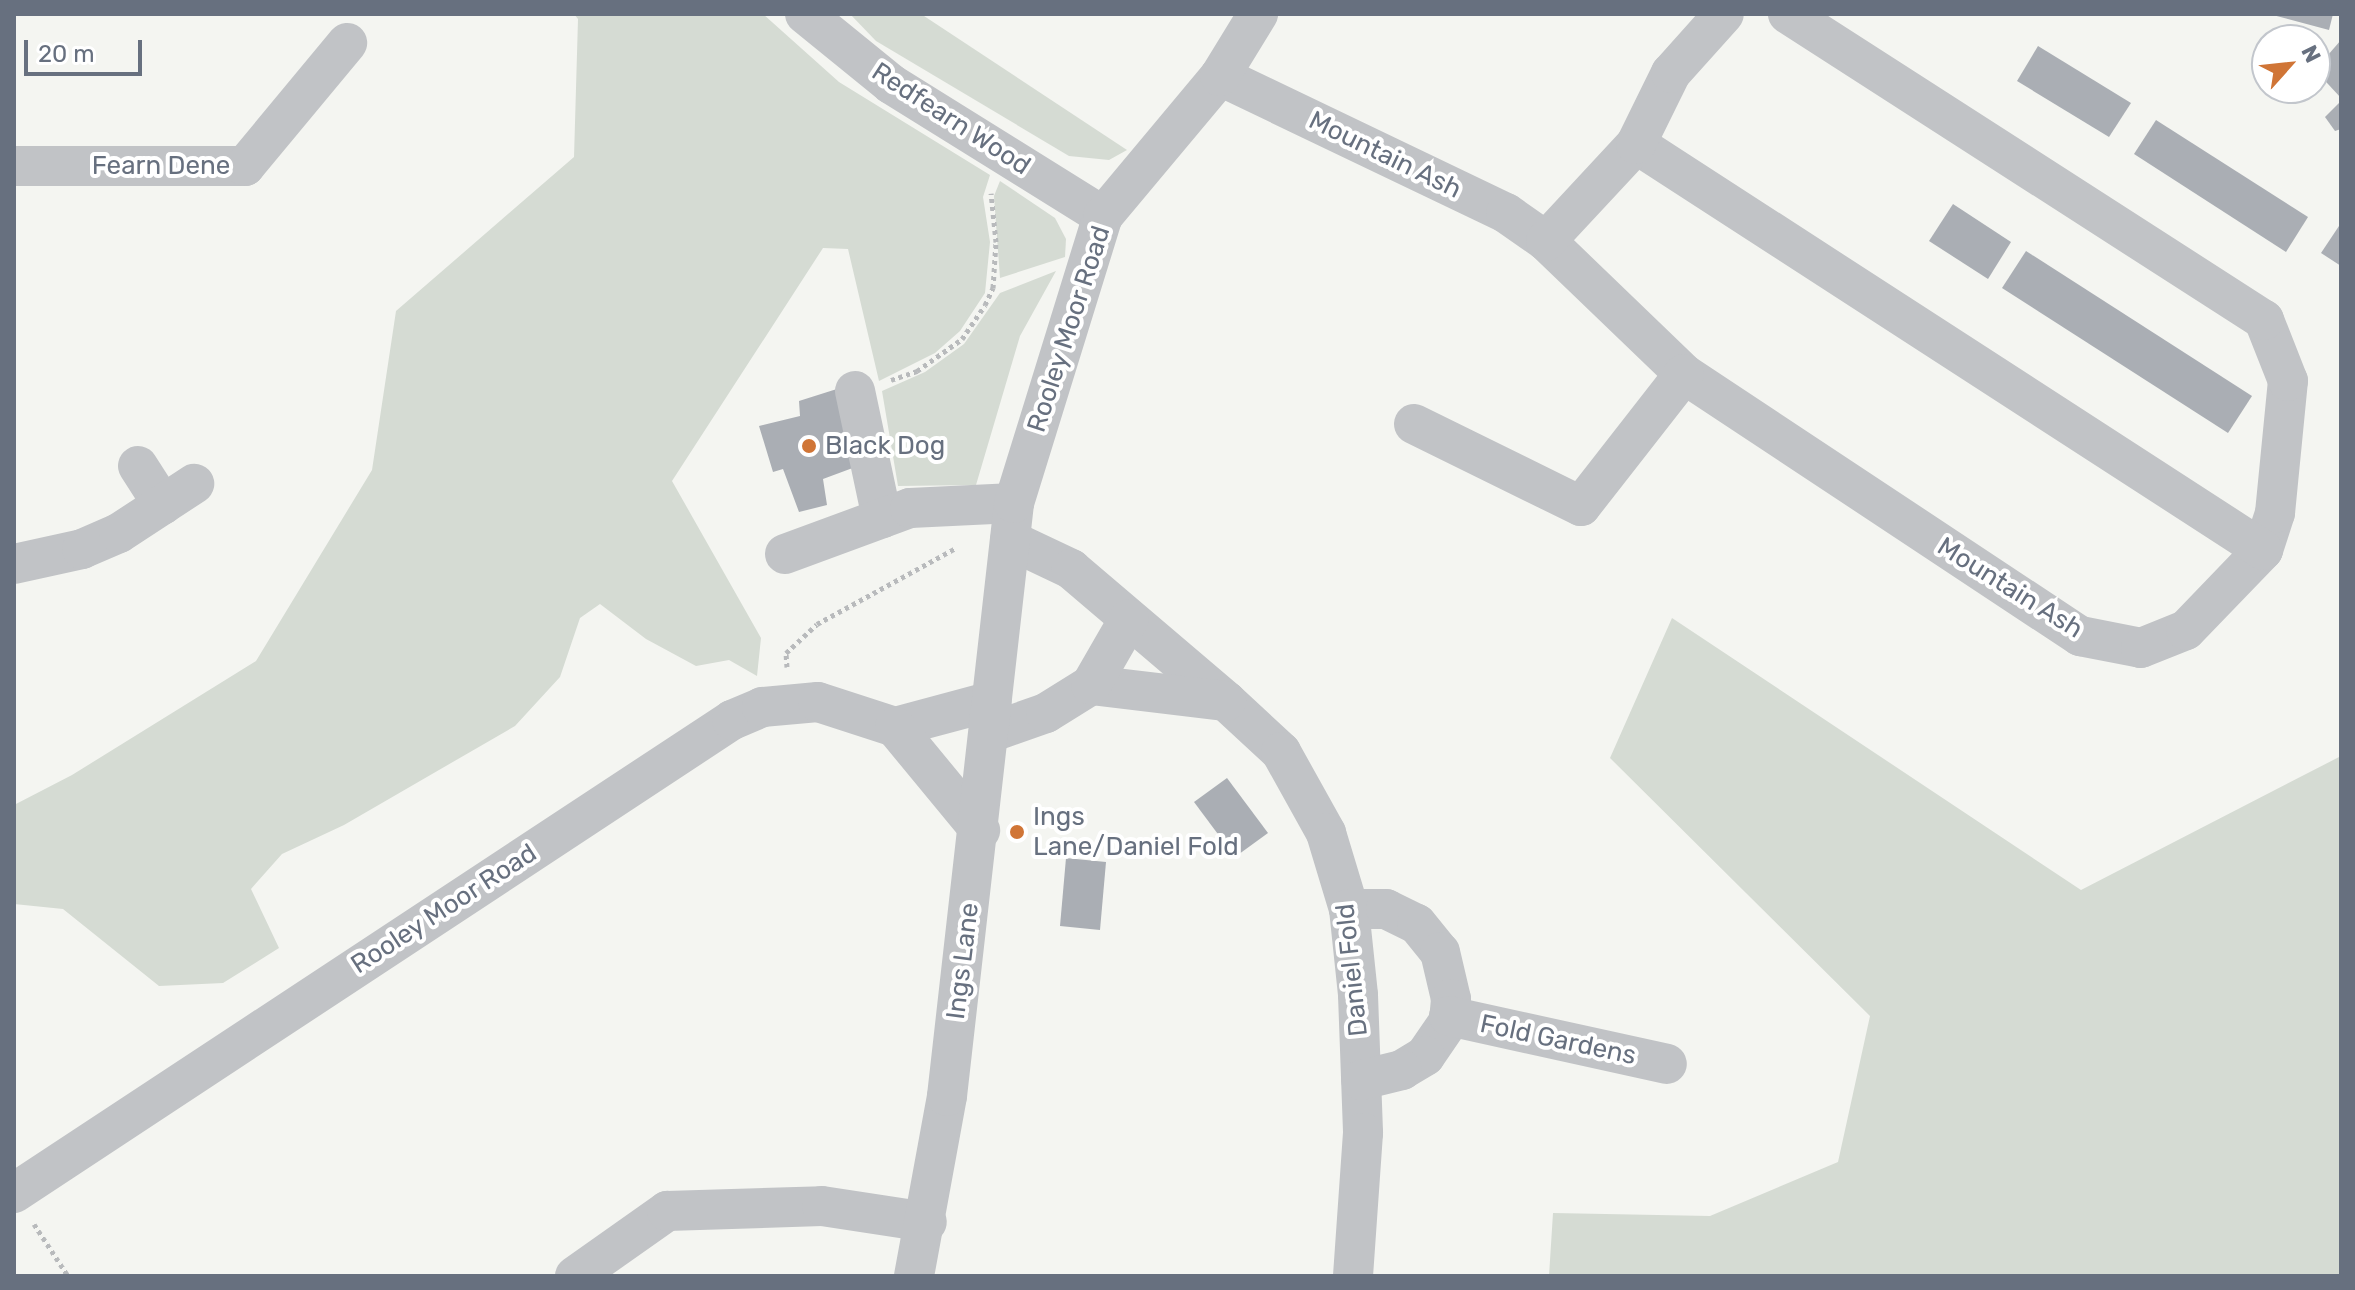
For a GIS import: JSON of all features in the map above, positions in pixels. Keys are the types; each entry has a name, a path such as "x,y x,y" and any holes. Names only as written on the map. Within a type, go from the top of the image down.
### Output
{"street":[{"name":"Redfearn Wood","path":"805,14 891,84 1103,216"},
{"name":"Rooley Moor Road","path":"999,644 1012,521 1103,216 1220,76 1258,14"},
{"path":"1546,241 1636,144 1671,73 1724,14"},
{"name":"Mountain Ash","path":"1220,76 1492,206 1546,241 1684,374 2080,636 2141,648 2186,630 2263,550 2275,513 2288,381 2264,320 1788,14"},
{"name":"Fearn Dene","path":"14,166 245,166 347,43"},
{"path":"1636,144 2263,550"},
{"path":"1414,424 1581,506 1684,374"},
{"path":"855,391 882,518"},
{"path":"14,564 82,549 179,494 138,466"},
{"path":"785,554 910,508 1012,521"},
{"name":"Daniel Fold","path":"1012,521 1226,701 1281,752 1326,833 1349,909 1361,1080 1363,1133 1353,1276"},
{"path":"895,727 1046,713 1091,685 1129,619"},
{"name":"Ings Lane","path":"914,1276 927,1222 980,830 999,644"},
{"path":"1091,685 1226,701"},
{"name":"Rooley Moor Road","path":"14,1193 732,720 789,702 844,707 895,727 980,830"},
{"name":"Fold Gardens","path":"1349,909 1386,909 1430,937 1447,976 1449,1016 1440,1039 1425,1056 1402,1070 1361,1080"},
{"name":"Fold Gardens","path":"1449,1016 1667,1064"},
{"path":"575,1276 667,1211 822,1206 927,1222"}],"path":[{"path":"855,391 917,371 972,326 993,288 996,242 990,197 1008,157"},
{"path":"789,702 786,653 817,624 973,538 1012,521"},
{"path":"14,1193 68,1276"}],"shaded area":[{"path":"574,14 763,14 839,82 990,175 983,197 990,242 985,293 960,331 935,353 879,381 848,249 823,248 672,481 761,638 757,676 729,660 696,666 646,639 600,604 580,618 560,677 515,726 344,825 282,854 251,889 279,948 223,983 159,986 63,909 14,904 14,805 72,775 256,661 372,470 396,311 574,157 578,19"},
{"path":"850,14 921,14 1127,150 1109,160 1069,156 876,41"},
{"path":"1000,181 1055,218 1066,239 1065,257 1000,278 994,196"},
{"path":"1056,271 1020,336 976,485 898,486 882,391 925,372 964,344 1000,293"},
{"path":"1672,618 2081,890 2341,756 2341,1276 1549,1276 1553,1213 1710,1216 1838,1162 1870,1016 1610,758"}],"building":[{"path":"2269,14 2333,14 2330,24 2306,24"},
{"path":"2341,40 2341,98 2331,87 2331,52"},
{"path":"2038,46 2131,103 2109,137 2017,81"},
{"path":"2341,101 2341,129 2335,131 2325,117"},
{"path":"2156,120 2308,217 2286,252 2134,154"},
{"path":"1953,204 2011,242 1988,279 1929,241"},
{"path":"2341,223 2341,266 2321,253"},
{"path":"2026,251 2252,396 2228,433 2002,288"},
{"name":"Black Dog","path":"840,388 858,466 823,479 827,505 799,512 783,469 773,472 759,426 800,416 799,401"},
{"path":"1227,778 1268,833 1235,857 1194,802"},
{"path":"1066,858 1106,862 1100,930 1060,926"}],"place":[{"name":"Black Dog","path":"809,446"},
{"name":"Ings Lane/Daniel Fold","path":"1017,832"}]}
